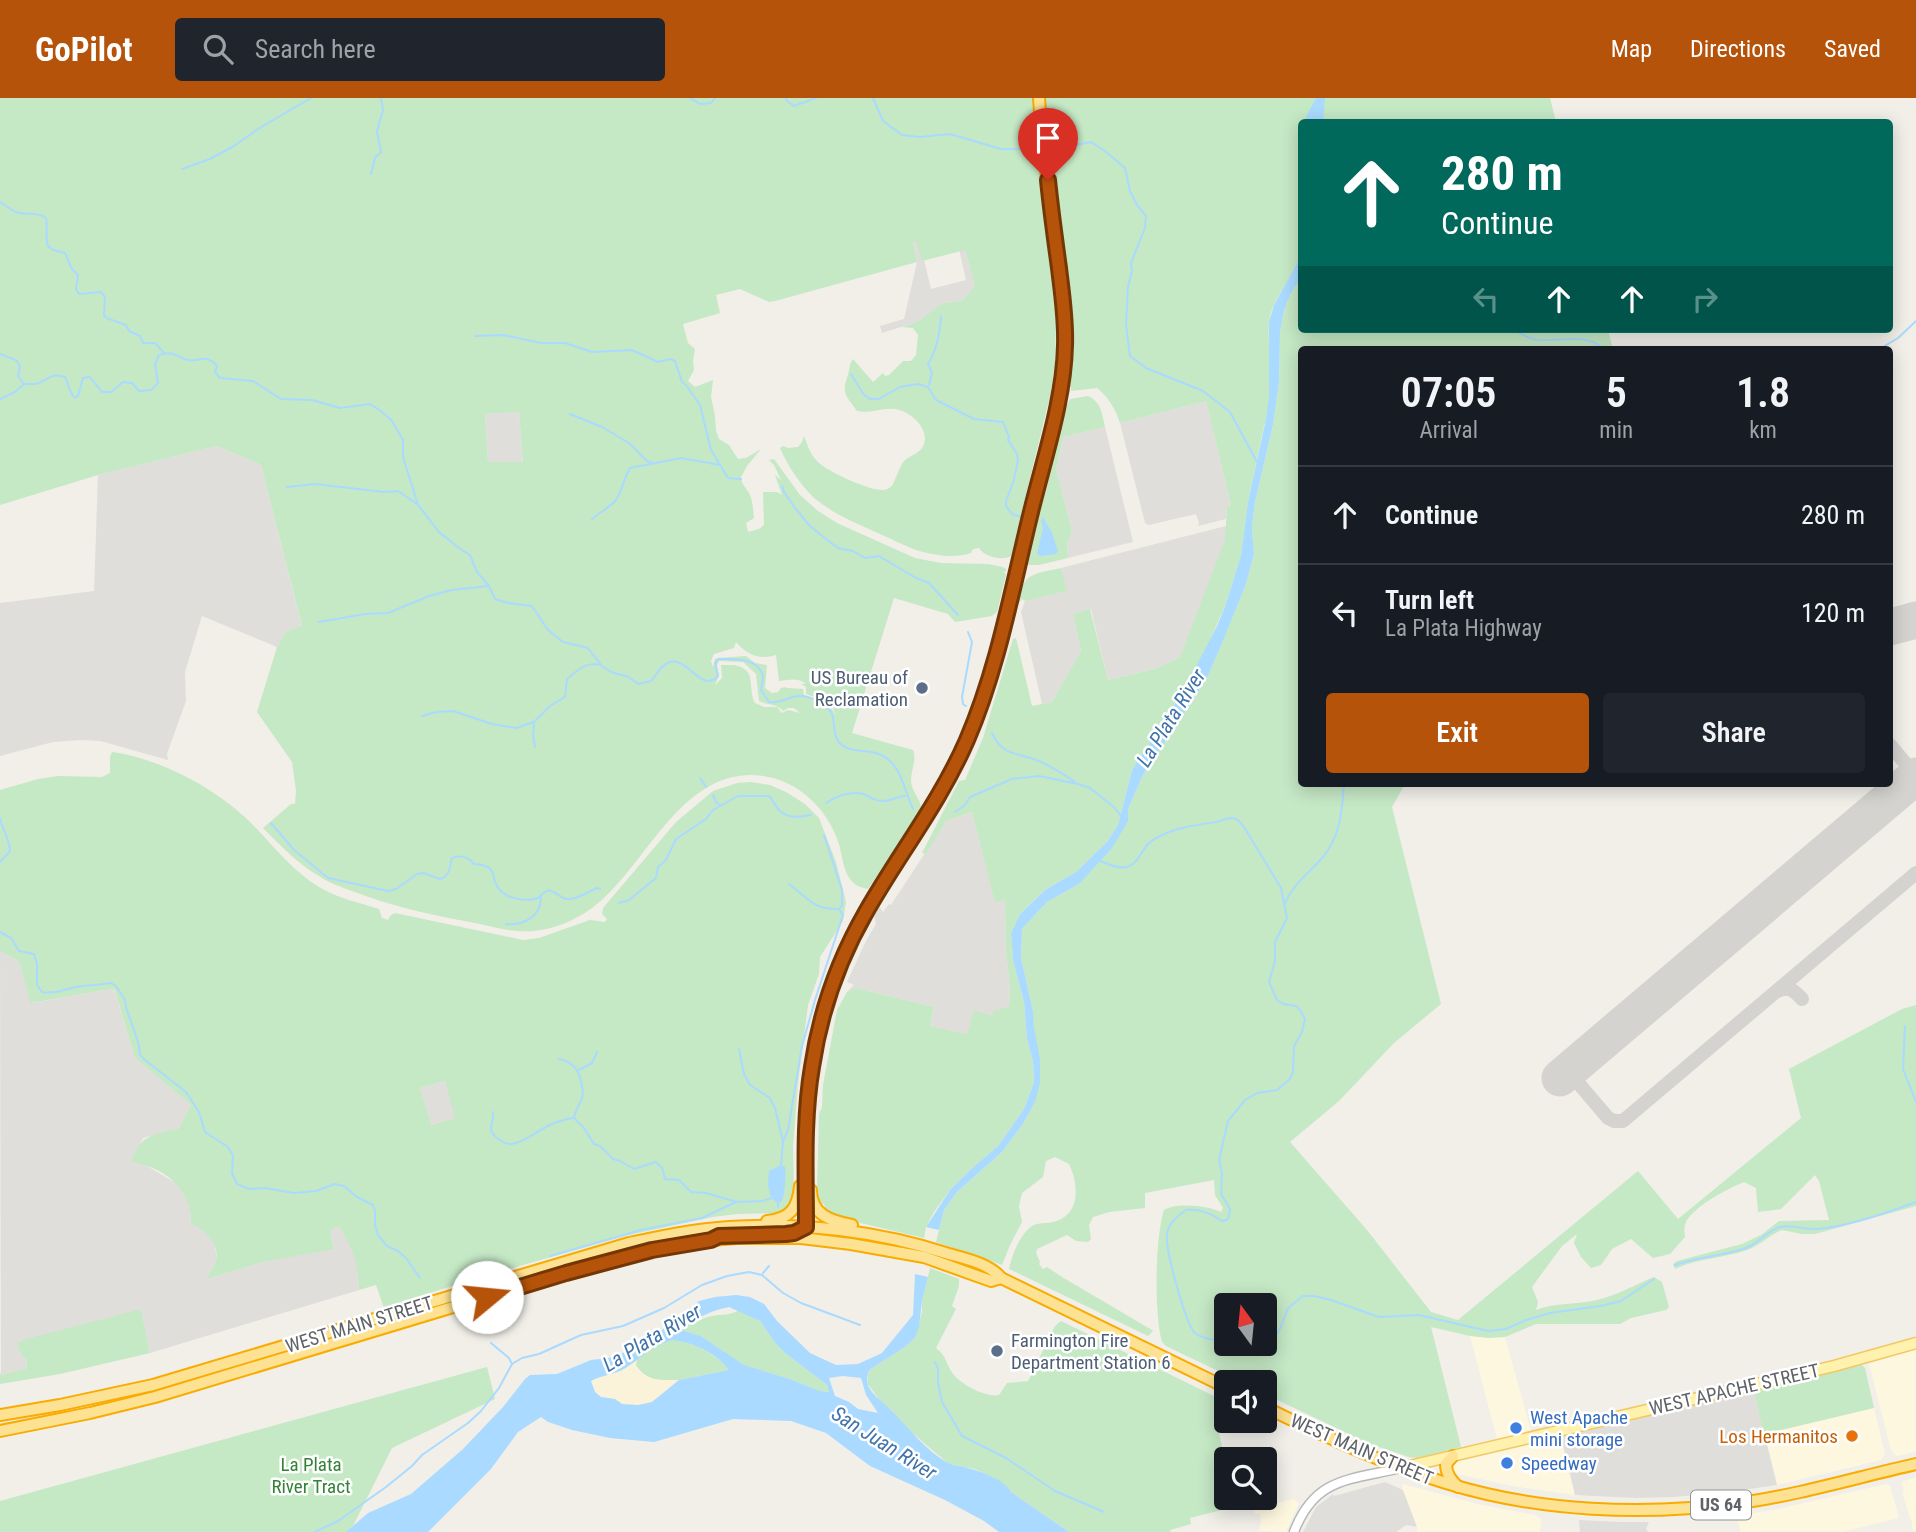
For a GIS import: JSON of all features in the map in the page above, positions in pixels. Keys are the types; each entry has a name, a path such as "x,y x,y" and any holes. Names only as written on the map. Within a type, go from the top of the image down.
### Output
{"highway":[{"path":"806,1227 807,1107 820,1029 836,977 866,911 943,789 975,719 996,654 1056,410 1064,362 1065,315 1039,98"},
{"path":"713,1228 724,1224 779,1220 790,1214 800,1193 800,1155 806,1147"},
{"path":"806,1147 811,1155 811,1197 822,1215 835,1222 907,1237 911,1243"},
{"name":"WEST MAIN STREET","path":"0,1415 153,1385 629,1243 713,1228 769,1226 864,1233 967,1259 1214,1382"},
{"path":"711,1240 719,1236 794,1233 806,1227"},
{"path":"806,1227 820,1237 839,1239 851,1244"},
{"name":"WEST MAIN STREET","path":"0,1431 156,1397 566,1273 652,1250 711,1240 801,1238 851,1244 925,1257 991,1281 1001,1278"},
{"name":"WEST MAIN STREET","path":"1277,1413 1335,1441 1401,1468 1458,1487 1558,1505 1670,1509 1763,1499 1916,1464"},
{"path":"1453,1456 1446,1464 1446,1471 1458,1487"}],"main road":[{"name":"WEST APACHE STREET","path":"1401,1468 1864,1358 1916,1343"}],"street":[{"name":"WEST APACHE STREET","path":"1294,1532 1311,1501 1320,1492 1333,1485 1401,1468"}],"shaded area":[{"path":"959,229 975,286 962,301 942,303 917,322 882,333 880,326 904,319 917,262 913,242","holes":["956,236 966,280 931,289 921,247"]},
{"path":"1206,401 1231,505 1227,506 1226,519 1198,526 1196,514 1149,525 1145,523 1120,423"},
{"path":"519,412 523,463 488,463 485,414"},
{"path":"1105,427 1133,542 1068,558 1067,545 1072,531 1056,470 1063,437"},
{"path":"217,446 261,465 302,627 286,632 277,647 202,616 185,672 186,701 167,754 168,760 100,741 82,740 53,742 0,756 0,603 94,591 98,475"},
{"path":"1226,526 1226,540 1180,657 1155,669 1108,680 1091,609 1073,614 1081,651 1052,702 1042,704 1021,612 1025,601 1066,591 1061,568"},
{"path":"972,812 995,901 1005,899 1006,953 1010,985 1009,1007 967,1034 930,1026 934,1007 856,988 847,992 854,985 847,982 876,924 874,916 879,906 883,912 891,905 946,821"},
{"path":"0,951 20,964 32,1003 111,989 115,992 135,1058 191,1105 179,1128 143,1138 132,1162 142,1163 179,1185 190,1205 191,1224 210,1236 215,1247 217,1261 207,1279 263,1262 334,1248 330,1231 339,1226 353,1249 358,1266 359,1290 150,1353 141,1309 19,1351 26,1357 27,1368 1,1375"},
{"path":"445,1081 456,1118 430,1125 420,1088"},
{"path":"1470,1336 1505,1337 1531,1431 1497,1439"},
{"path":"1916,1349 1916,1452 1896,1456 1891,1450 1869,1364"},
{"path":"1754,1391 1777,1485 1674,1497 1575,1495 1561,1437"},
{"path":"1874,1408 1885,1454 1881,1460 1777,1485 1764,1434"},
{"path":"1561,1437 1575,1495 1512,1486 1453,1473 1449,1464"},
{"path":"1916,1477 1916,1530 1913,1531 1902,1492 1902,1482"},
{"path":"1385,1482 1403,1490 1417,1527 1406,1525 1396,1532 1303,1532 1316,1507 1333,1494 1334,1496"},
{"path":"1403,1484 1477,1504 1535,1515 1541,1519 1540,1532 1418,1532 1402,1490"},
{"path":"1886,1484 1890,1486 1899,1518 1842,1532 1741,1532 1736,1516 1778,1509"},
{"path":"1293,1499 1298,1502 1286,1532 1259,1531 1260,1514 1254,1514 1255,1510 1277,1510 1277,1503"},
{"path":"1579,1520 1649,1522 1646,1529 1648,1532 1580,1532"}],"green space":[{"path":"0,98 1550,98 1555,119 1298,119 1298,263 1271,313 1268,415 1248,502 1241,555 1226,604 1201,660 1132,770 1118,825 1107,842 1076,872 1045,890 1020,914 1011,933 1013,960 1024,1002 1034,1082 1024,1109 998,1146 950,1190 934,1212 924,1238 835,1217 826,1210 824,1204 818,1202 819,1114 837,1010 847,992 856,988 934,1007 930,1026 967,1034 974,1011 993,1016 993,1011 1009,1007 1005,900 995,902 972,812 946,821 926,854 922,853 959,781 965,780 983,738 1013,639 1016,638 1032,706 1052,702 1081,651 1073,614 1090,609 1108,680 1155,669 1180,657 1225,540 1227,506 1231,505 1206,401 1120,423 1111,404 1097,388 1071,391 1072,325 1061,225 1046,228 1056,321 1051,392 1011,556 1008,557 989,556 979,548 960,556 929,553 910,548 850,520 813,497 794,474 780,448 798,447 804,436 815,458 829,470 876,489 885,490 892,486 904,461 922,448 925,442 923,429 913,418 901,411 857,411 845,391 850,364 853,359 873,382 883,373 885,376 889,375 903,361 911,361 916,355 918,335 913,328 902,327 917,322 942,303 962,301 975,286 965,250 922,261 916,241 913,242 917,262 769,302 740,289 716,295 720,313 683,324 688,343 695,349 694,370 688,381 695,387 713,380 711,397 719,439 729,445 738,459 746,458 761,449 741,477 753,505 754,518 746,523 748,532 764,525 763,492 777,492 782,495 775,475 781,480 769,460 774,459 800,495 837,523 915,558 941,563 988,564 1007,570 1004,572 1006,575 997,612 992,616 955,622 948,614 894,598 852,733 913,750 911,784 921,809 868,889 856,885 848,875 833,830 816,804 793,786 764,776 749,775 723,780 701,791 662,828 610,892 578,917 549,928 533,931 501,929 411,910 335,885 304,866 263,828 291,804 295,804 296,791 292,762 257,712 277,647 286,632 302,626 261,465 217,446 98,475 0,505","holes":["519,412 523,462 488,462 485,414","736,642 745,650 765,657 776,655 779,681 800,680 806,684 801,684 806,687 806,694 817,698 821,693 821,697 831,702 835,714 828,703 804,695 803,689 785,687 772,693 765,688 767,665 755,663 746,656 718,658 715,659 713,667 711,661 714,654 734,648","719,661 743,662 756,674 759,701 777,707 764,707 755,703 749,675 741,667 721,665 722,678 715,685 719,675","777,707 783,711 794,708 800,713 788,710 782,713"]},
{"path":"1298,282 1298,333 1609,333 1612,346 1298,346 1298,787 1403,787 1392,807 1441,1004 1394,1043 1339,1101 1290,1142 1367,1230 1431,1312 1458,1320 1638,1171 1678,1219 1801,1118 1789,1069 1902,1009 1916,1005 1916,1206 1815,1234 1782,1230 1747,1250 1675,1269 1673,1264 1677,1261 1742,1244 1761,1235 1779,1221 1829,1220 1819,1181 1815,1175 1781,1209 1758,1212 1756,1188 1744,1182 1737,1185 1698,1208 1685,1224 1685,1237 1670,1254 1653,1258 1631,1239 1612,1249 1601,1265 1591,1268 1574,1243 1577,1234 1562,1246 1532,1287 1538,1302 1536,1310 1597,1300 1654,1277 1662,1282 1669,1307 1620,1324 1536,1324 1505,1337 1470,1336 1431,1327 1461,1447 1417,1458 1370,1444 1277,1400 1277,1370 1216,1370 1162,1342 1157,1276 1164,1210 1177,1206 1193,1206 1221,1212 1223,1208 1215,1195 1214,1180 1145,1193 1145,1208 1109,1212 1093,1217 1089,1225 1091,1239 1088,1242 1076,1241 1067,1235 1037,1249 1039,1264 1043,1269 1047,1267 1152,1330 1148,1336 1009,1269 1017,1245 1028,1230 1035,1225 1062,1218 1073,1206 1076,1190 1072,1172 1069,1164 1055,1157 1046,1161 1043,1177 1022,1193 1019,1206 1022,1222 1002,1265 936,1242 944,1210 957,1192 1002,1152 1023,1124 1035,1102 1033,1011 1021,958 1022,929 1047,902 1079,884 1128,821 1128,809 1143,775 1206,680 1246,584 1254,554 1252,528 1255,502 1273,425 1279,382 1280,333 1284,310"},
{"path":"1088,396 1098,405 1105,427 1063,437 1056,470 1072,531 1067,545 1068,558 1039,565 1026,565 1063,413 1070,399"},
{"path":"1061,568 1067,591 1025,601 1022,599 1016,606 1025,581 1035,574"},
{"path":"112,752 130,755 167,768 203,786 249,821 309,880 333,894 379,909 382,918 388,920 395,913 523,940 539,938 590,920 605,922 607,919 602,914 603,908 676,822 713,791 737,783 750,782 770,785 805,804 819,818 836,862 846,902 843,921 820,957 819,974 808,1005 793,1147 794,1193 790,1203 777,1213 713,1217 629,1235 473,1279 384,1308 376,1285 359,1290 354,1257 339,1226 330,1231 334,1249 263,1262 207,1279 215,1264 216,1251 207,1235 191,1224 187,1201 182,1191 155,1169 131,1162 139,1146 149,1137 179,1128 191,1105 135,1058 115,991 111,989 31,1003 20,964 0,951 0,790 58,776 102,777 110,773","holes":["445,1081 455,1118 431,1125 420,1088"]},
{"path":"930,1268 959,1279 952,1306 956,1309 936,1348 944,1356 954,1376 980,1392 999,1395 1007,1383 1028,1381 1055,1326 1061,1321 1214,1396 1214,1433 1219,1433 1222,1447 1214,1447 1214,1510 1221,1510 1190,1518 1191,1524 1170,1530 1171,1532 1069,1532 993,1477 974,1469 949,1464 910,1431 881,1402 867,1383 869,1370 915,1338"},
{"path":"141,1309 150,1353 60,1374 0,1384 0,1372 1,1375 27,1368 26,1358 18,1347 18,1343 23,1340"},
{"path":"739,1310 760,1321 775,1343 827,1385 829,1392 743,1365 701,1336 681,1330 703,1318"},
{"path":"673,1339 704,1350 730,1370 657,1382 641,1373 635,1365 637,1359 658,1344"},
{"path":"1862,1365 1874,1408 1764,1434 1754,1391"},
{"name":"La Plata River Tract","path":"487,1367 495,1399 392,1448 350,1532 0,1532 0,1501"}],"sand":[{"path":"637,1359 636,1365 645,1375 660,1380 679,1380 657,1398 644,1404 626,1404 595,1391 591,1381 624,1369"}],"water":[{"path":"1316,98 1325,98 1323,119 1306,119"},
{"name":"La Plata River","path":"1298,262 1298,282 1284,310 1280,333 1279,382 1273,425 1255,502 1252,528 1254,554 1246,584 1206,680 1143,775 1128,809 1128,821 1112,848 1079,884 1047,902 1022,929 1021,958 1040,1059 1040,1083 1035,1102 1023,1124 1002,1152 957,1192 944,1210 939,1230 926,1227 950,1190 998,1146 1024,1109 1034,1082 1024,1002 1013,960 1011,933 1020,914 1045,890 1076,872 1107,842 1118,825 1132,770 1185,688 1226,604 1241,555 1248,502 1266,419 1269,397 1269,322 1274,305"},
{"path":"1043,517 1052,533 1058,551 1056,554 1037,554"},
{"path":"781,1165 785,1167 785,1184 782,1201 778,1203 771,1198 769,1171"},
{"path":"915,1274 928,1277 915,1338 869,1370 868,1386 940,1458 950,1464 997,1479 1011,1492 1069,1532 999,1532 945,1500 870,1466 826,1433 791,1421 733,1419 654,1442 610,1438 572,1430 541,1417 518,1432 491,1469 428,1532 346,1532 368,1513 411,1494 463,1449 530,1375 557,1374 591,1360 616,1357 670,1325 699,1301 736,1295 750,1297 764,1304 777,1321 810,1353 836,1365 858,1364 882,1353 913,1315","holes":["729,1307 760,1321 775,1343 827,1385 829,1392 744,1365 701,1336 681,1330 716,1310","673,1340 696,1346 718,1359 729,1370 679,1380 652,1402 638,1405 622,1404 615,1399 601,1397 595,1392 591,1381 624,1369","829,1378 861,1378 866,1395 878,1413 858,1409 835,1396"]}],"waterway":[{"path":"182,169 210,159 234,146 311,98"},
{"path":"371,174 375,158 381,152 377,131 383,110 381,98"},
{"path":"690,98 700,104 711,103 715,98"},
{"path":"786,98 794,106 816,98"},
{"path":"873,98 883,121 902,135 920,137 950,134 1001,149 1018,149 1038,144"},
{"path":"1047,145 1091,142 1125,168 1130,191 1146,216 1145,228 1131,263 1128,287 1126,325 1130,356 1146,368 1203,391 1230,412 1257,462"},
{"path":"0,202 16,212 46,218 48,246 65,253 72,269 78,275 76,289 79,294 101,292 105,297 104,316 126,325 129,331 140,336 143,343 155,343 164,353"},
{"path":"929,385 932,373 928,364 934,353 941,316"},
{"path":"1885,346 1916,321"},
{"path":"1519,333 1542,340 1580,339 1599,346"},
{"path":"475,336 503,335 541,343 565,343 592,352 632,350 658,362 671,359 675,361 682,382 700,405 711,450 728,478 741,479"},
{"path":"0,354 16,360 20,366 18,376 24,384 36,384 53,376 65,377 75,398 83,378 90,377 102,392 111,392 123,382 132,383 139,391 151,390 158,383 155,364 159,355 169,353 188,360 210,360 217,366 215,372 220,378 253,381 281,399 312,400 340,408 370,404 392,421 403,440 403,457 418,505 439,532 470,555 477,572 489,586 495,599 532,606 548,630 563,642 588,648 602,666 611,672 629,677 638,684 651,681 662,667 670,662 683,665 706,681 718,676 715,663 719,659 743,660 754,664 763,675 761,690 769,702 800,696 818,701 832,714 836,736 841,744 852,750 876,753 891,762 900,776 913,809"},
{"path":"851,374 864,395 870,399 879,399 900,387 918,384 928,387 936,400 974,419 1003,422 1018,461 1006,506 1012,514 1024,518"},
{"path":"0,399 23,385"},
{"path":"570,414 602,427 629,443 652,463"},
{"path":"592,519 616,500 630,468 681,458 720,465"},
{"path":"287,487 315,484 384,492 398,491 417,504"},
{"path":"782,486 809,525 838,548 853,551 865,558 879,556 929,583 958,615"},
{"path":"319,622 388,613 429,596 488,586"},
{"path":"966,706 962,697 972,642 968,632"},
{"path":"422,716 453,711 492,724 516,728 534,722 550,706 565,697 567,679 579,669 586,665 601,665"},
{"path":"534,724 535,747"},
{"path":"992,733 1000,746 1010,752 1046,764 1075,782"},
{"path":"955,812 965,805 970,797 1012,779 1039,776 1090,788 1120,815"},
{"path":"700,778 706,787"},
{"path":"1285,903 1292,890 1323,857 1334,840 1340,822 1344,787"},
{"path":"826,803 853,793 880,801 905,796"},
{"path":"713,795 720,805"},
{"path":"619,903 629,900 656,878 658,867 666,860 676,839 706,819 713,810 738,796 769,796 783,814 799,817 811,815"},
{"path":"0,818 10,851 0,862"},
{"path":"1100,861 1117,867 1127,867 1135,862 1149,843 1160,836 1183,828 1233,818 1244,827 1281,888 1287,918 1275,942 1275,961 1269,982 1277,1000 1296,1006 1305,1019 1302,1032 1294,1046 1293,1072 1290,1079 1277,1090 1257,1093 1245,1100 1228,1121 1219,1160 1222,1173 1221,1194 1230,1209 1227,1220 1222,1221 1201,1211 1186,1210 1176,1217 1167,1231 1173,1270 1191,1327 1202,1337 1214,1340"},
{"path":"271,823 294,850 328,878 388,891 396,889 417,874 423,873 440,879 449,871 452,858 459,856 492,871 498,887 514,898 534,899 550,891 570,899 600,889"},
{"path":"824,835 842,890 840,908"},
{"path":"783,1141 788,1130 802,1046 843,915 839,909 817,905 789,884"},
{"path":"506,924 519,923 530,918 538,910 541,897"},
{"path":"0,932 11,938 19,951 34,954 37,985 42,992 111,983 116,986 125,1000 140,1055 186,1092 199,1112 205,1132 228,1147 233,1156 232,1173 237,1184 249,1189 265,1188 294,1193 316,1191 335,1184 344,1186 373,1205 378,1235 387,1246 406,1258 420,1278"},
{"path":"1905,1026 1903,1069 1916,1102"},
{"path":"739,1049 744,1074 750,1085 770,1098 775,1108 783,1141 781,1166"},
{"path":"579,1070 592,1063 597,1052"},
{"path":"559,1059 574,1066 581,1081 583,1096 574,1118 594,1144 600,1146 613,1159 634,1169 656,1162 662,1168 665,1179 679,1180 691,1192 706,1193 737,1202 772,1198"},
{"path":"493,1112 493,1134 511,1144 525,1140 552,1124 572,1118"},
{"path":"778,1201 778,1207"},
{"path":"550,1256 641,1230 702,1218 736,1202"},
{"path":"1675,1265 1743,1249 1780,1227 1828,1228 1916,1202"},
{"path":"763,1273 769,1266"},
{"name":"La Plata River","path":"315,1532 338,1521 386,1487 422,1455 468,1423 499,1388 512,1364 581,1335 623,1326 664,1308 702,1285 749,1272 762,1275 783,1293 801,1303 860,1325"},
{"path":"1278,1332 1288,1308 1303,1296 1331,1300 1379,1317 1419,1315 1488,1331 1506,1329 1550,1313 1621,1301 1654,1279"},
{"path":"491,1343 509,1358 512,1364"},
{"path":"935,1362 942,1402 962,1436 1006,1458 1055,1491 1104,1512"}],"taxiway":[{"path":"1893,749 1916,776"},
{"path":"1568,1071 1608,1118 1623,1121 1916,873"},
{"path":"1777,991 1791,990 1802,999"}],"runway":[{"path":"1893,626 1916,620"},
{"path":"1560,1078 1916,776"}],"place":[{"name":"US Bureau of Reclamation","path":"922,688"},
{"name":"Farmington Fire Department Station 6","path":"997,1351"},
{"name":"West Apache mini storage","path":"1516,1428"},
{"name":"Los Hermanitos","path":"1852,1436"},
{"name":"Speedway","path":"1507,1463"}],"route":[{"path":"487,1297 652,1250 711,1240 719,1236 794,1233 806,1227 807,1107 812,1067 824,1013 856,930 943,789 975,719 998,646 1056,410 1064,362 1065,315 1048,180"}],"water label":[{"name":"San Juan River","path":"884,1443"}]}
